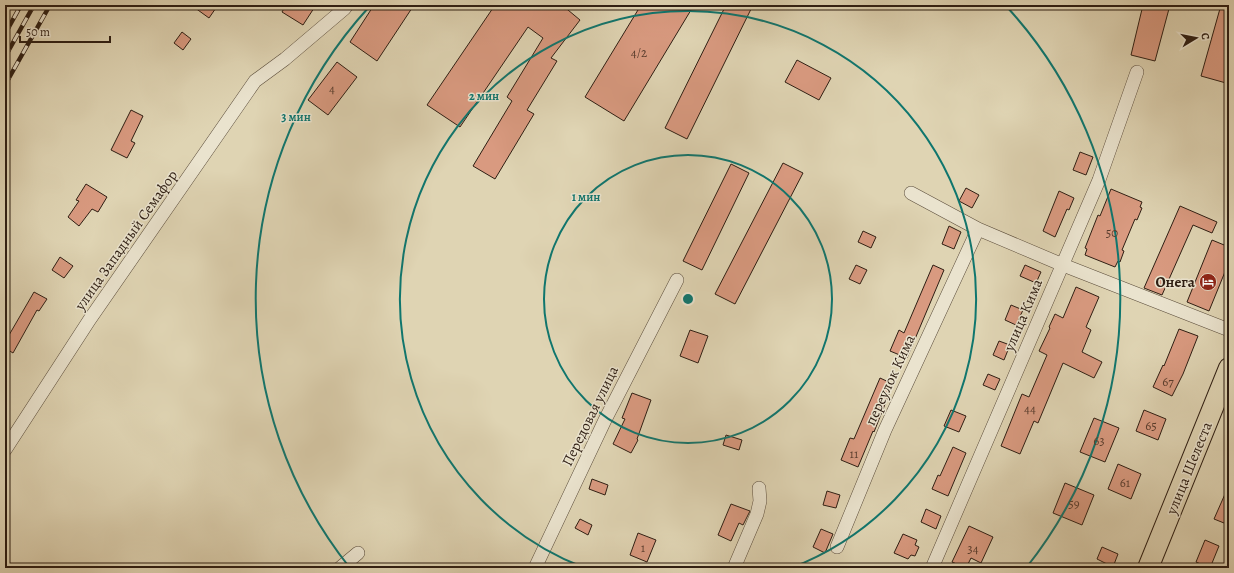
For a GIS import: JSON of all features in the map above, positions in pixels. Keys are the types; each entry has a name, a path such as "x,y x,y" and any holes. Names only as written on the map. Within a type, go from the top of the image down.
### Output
{"main road":[{"name":"улица Шелеста","path":"1148,568 1229,368"}],"street":[{"name":"улица Западный Семафор","path":"5,450 94,313 255,81 285,59 347,5"},
{"name":"улица Кима","path":"932,568 1099,180 1137,72"},
{"path":"911,194 978,229 1229,330"},
{"name":"переулок Кима","path":"837,547 885,430 978,229"},
{"name":"Передовая улица","path":"535,568 605,420 677,280"},
{"path":"734,568 760,502 759,488"},
{"path":"340,568 358,553"}],"building":[{"path":"191,5 218,5 209,18"},
{"path":"286,5 316,5 303,25 282,12"},
{"path":"374,5 414,5 377,61 350,42"},
{"path":"495,5 562,5 580,20 551,58 557,61 527,110 534,114 495,179 473,166 512,101 507,97 543,38 528,27 460,127 427,105"},
{"path":"641,5 694,5 624,121 585,97"},
{"path":"726,5 753,5 687,139 665,128"},
{"path":"1143,5 1170,5 1155,61 1131,55"},
{"path":"1221,5 1229,5 1229,74 1226,83 1201,76"},
{"path":"182,32 191,39 183,50 174,43"},
{"path":"797,60 831,78 819,100 785,82"},
{"path":"337,62 357,77 328,115 308,100"},
{"path":"131,110 143,116 131,141 135,143 127,158 111,150"},
{"path":"1080,152 1093,157 1086,175 1073,170"},
{"path":"783,163 803,173 735,304 715,294"},
{"path":"731,164 749,173 702,270 683,261"},
{"path":"86,184 107,197 98,212 92,209 79,226 68,217 79,201 76,200"},
{"path":"966,188 979,195 972,208 959,201"},
{"path":"1111,189 1142,202 1140,207 1142,208 1137,220 1135,219 1122,250 1124,251 1120,262 1118,261 1115,267 1085,255 1087,249 1085,248 1098,215 1100,216"},
{"path":"1059,191 1074,198 1069,210 1067,209 1055,237 1043,231"},
{"path":"1180,206 1217,222 1212,233 1193,225 1162,295 1144,288"},
{"path":"949,226 961,232 954,249 942,244"},
{"path":"863,231 876,237 871,248 858,242"},
{"name":"Онега","path":"1212,240 1229,247 1229,262 1209,311 1187,302"},
{"path":"60,257 73,266 64,278 52,270"},
{"path":"856,265 867,270 860,284 849,279"},
{"path":"933,265 944,270 907,358 890,351 899,330 904,333"},
{"path":"1025,265 1041,272 1036,283 1020,276"},
{"path":"1076,287 1099,297 1086,327 1091,330 1082,352 1102,362 1094,378 1063,363 1038,423 1034,421 1020,454 1001,446 1022,394 1029,397 1047,355 1039,351 1055,314 1063,318"},
{"path":"34,292 47,299 39,311 37,310 13,353 5,348 5,342"},
{"path":"1011,305 1023,310 1016,325 1005,320"},
{"path":"1179,329 1198,336 1183,374 1172,396 1153,387 1163,365 1164,366"},
{"path":"690,330 708,336 698,363 680,356"},
{"path":"999,341 1010,345 1004,360 993,355"},
{"path":"988,374 1000,379 995,390 983,385"},
{"path":"880,378 893,384 858,467 841,460 850,438 854,439"},
{"path":"632,393 651,400 637,439 638,440 631,453 613,444 625,419 622,418"},
{"path":"951,410 966,416 959,432 944,426"},
{"path":"1144,410 1166,419 1158,440 1136,431"},
{"path":"1094,418 1119,428 1105,462 1080,452"},
{"path":"726,435 742,440 739,450 723,445"},
{"path":"953,447 966,453 948,496 932,489 938,475 940,476"},
{"path":"1118,464 1141,474 1131,499 1108,489"},
{"path":"592,479 608,485 605,495 589,489"},
{"path":"1065,483 1094,495 1082,525 1053,513"},
{"path":"1229,485 1229,525 1214,519"},
{"path":"827,491 840,495 836,508 823,505"},
{"path":"731,504 750,511 743,525 739,523 731,541 718,535"},
{"path":"926,509 941,516 936,529 921,522"},
{"path":"580,519 592,525 588,535 575,528"},
{"path":"969,526 993,537 981,563 971,558 966,568 952,562"},
{"path":"821,529 833,534 825,553 813,547"},
{"path":"638,533 656,540 647,562 630,555"},
{"path":"903,534 917,540 915,545 919,547 915,556 911,555 908,559 894,553"},
{"path":"1205,540 1219,546 1210,568 1196,562"},
{"path":"1102,547 1118,554 1113,567 1097,559"}],"railway":[{"path":"5,34 21,5"},
{"path":"5,57 34,5"},
{"path":"5,85 50,5"}],"place":[{"name":"Онега","path":"1208,282"}]}
